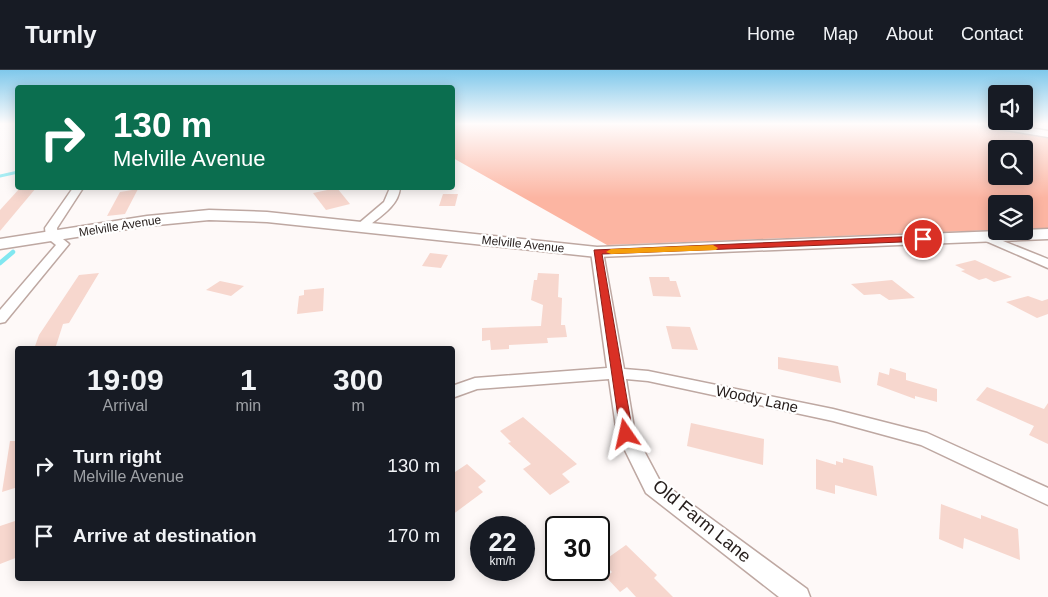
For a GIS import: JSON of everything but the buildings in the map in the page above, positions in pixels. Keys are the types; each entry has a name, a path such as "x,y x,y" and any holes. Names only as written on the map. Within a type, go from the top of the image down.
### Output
{"street":[{"path":"0,319 63,244 52,237 51,228 77,190"},
{"path":"362,226 390,202 395,194 395,190"},
{"name":"Melville Avenue","path":"0,244 147,221 208,215 267,217 362,226 597,252 1048,234"},
{"path":"983,236 1048,264"},
{"name":"Old Farm Lane","path":"597,252 626,434 653,487 798,597"},
{"name":"Woody Lane","path":"455,391 475,384 615,373 648,376 823,413 926,440 1048,497"}],"shaded area":[{"path":"455,149 988,149 988,185 1033,185 1033,149 1048,149 1048,228 1033,229 1033,195 988,195 988,230 607,245 455,159"}],"waterway":[{"path":"0,176 15,173"},
{"path":"0,263 13,252"}],"slow traffic":[{"path":"611,252 713,248"}],"route":[{"path":"626,434 597,252 923,239"}]}
